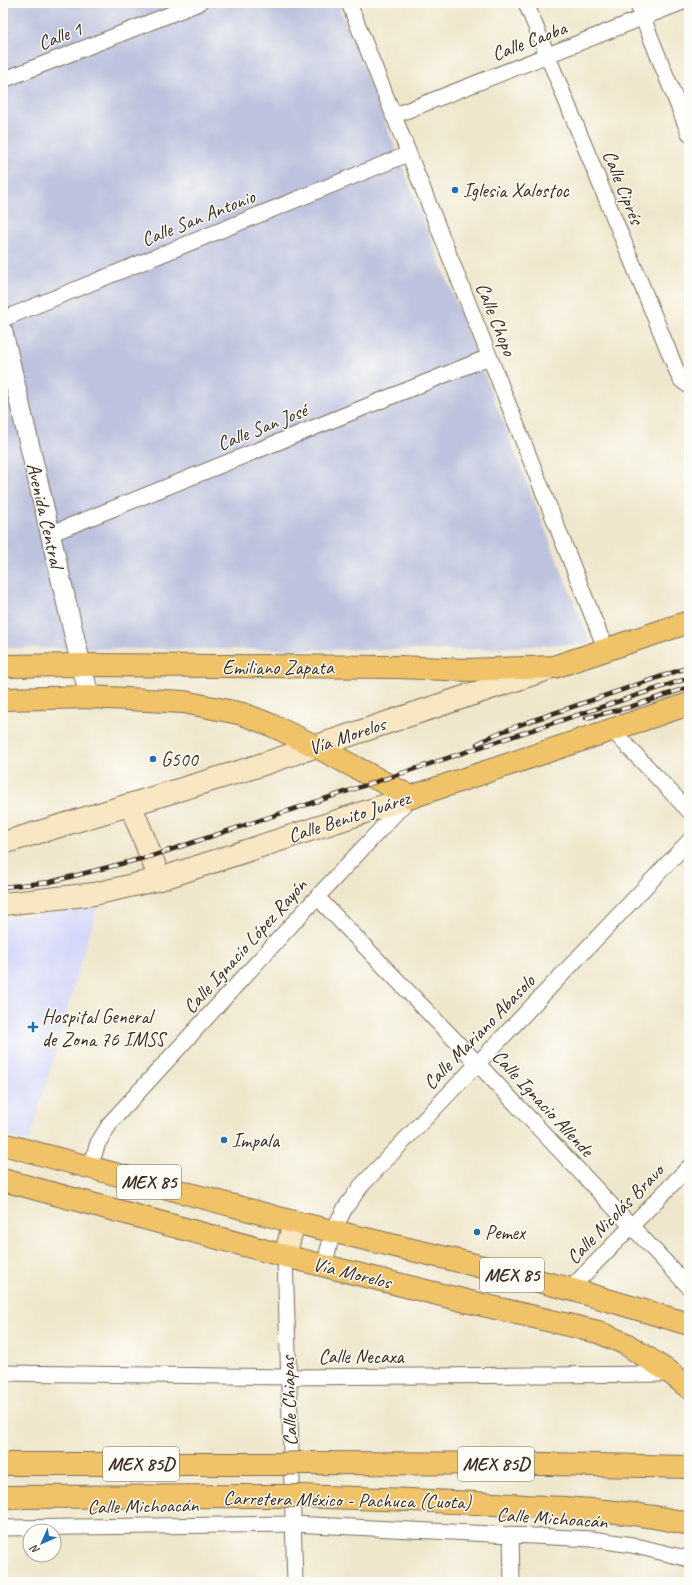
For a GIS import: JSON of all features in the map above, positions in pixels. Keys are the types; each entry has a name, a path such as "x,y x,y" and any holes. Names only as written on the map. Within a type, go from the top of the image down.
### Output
{"main road":[{"name":"Vía Morelos","path":"3,844 61,825 131,806 316,747 689,622"},
{"name":"Emiliano Zapata","path":"3,666 399,667 468,670 554,667"},
{"name":"Emiliano Zapata","path":"3,699 90,697 184,702 243,714 271,725 316,747 411,797"},
{"name":"Calle Benito Juárez","path":"3,904 94,894 160,878 411,797 689,704"},
{"path":"131,806 160,878"},
{"name":"Vía Morelos","path":"3,1144 294,1222 570,1289 689,1324"},
{"name":"Vía Morelos","path":"3,1180 324,1266 598,1332 626,1344 672,1374 689,1388"},
{"name":"Calle Chiapas","path":"286,1256 294,1222"},
{"name":"Carretera México - Pachuca (Cuota)","path":"3,1464 548,1464 689,1467"},
{"name":"Carretera México - Pachuca (Cuota)","path":"3,1497 302,1496 443,1501 542,1506 600,1511 689,1524"}],"street":[{"name":"Calle 1","path":"3,80 200,3"},
{"name":"Calle Chopo","path":"349,3 606,650"},
{"name":"Calle Ciprés","path":"526,3 678,374 688,385"},
{"path":"637,3 689,133"},
{"name":"Calle Caoba","path":"393,116 680,3"},
{"name":"Calle San Antonio","path":"3,319 408,154"},
{"name":"Avenida Central","path":"3,332 81,665 90,697"},
{"name":"Calle San José","path":"50,534 489,357"},
{"path":"612,730 689,811"},
{"name":"Calle Ignacio López Rayón","path":"90,1167 98,1143 111,1122 317,897 411,797"},
{"name":"Calle Mariano Abasolo","path":"324,1266 333,1231 345,1208 361,1186 689,841"},
{"name":"Calle Ignacio Allende","path":"317,897 477,1063 689,1287"},
{"name":"Calle Nicolás Bravo","path":"570,1289 689,1167"},
{"name":"Calle Chiapas","path":"286,1256 294,1582"},
{"name":"Calle Necaxa","path":"3,1373 288,1377 672,1374"},
{"name":"Calle Michoacán","path":"3,1528 293,1524 592,1539 632,1545 689,1559"},
{"path":"511,1534 512,1582"}],"shaded area":[{"path":"3,3 338,3 590,643 462,650 3,648"},
{"name":"Hospital General de Zona 76 IMSS","path":"97,907 29,1142 3,1135 3,918"}],"railway":[{"path":"477,744 496,734 528,722 689,667"},
{"path":"3,887 50,882 152,856 689,678"},
{"path":"586,718 630,707 689,687"}],"place":[{"name":"Iglesia Xalostoc","path":"455,190"},
{"name":"G500","path":"153,759"},
{"name":"Hospital General de Zona 76 IMSS","path":"33,1027"},
{"name":"Impala","path":"224,1140"},
{"name":"Pemex","path":"477,1232"}]}
